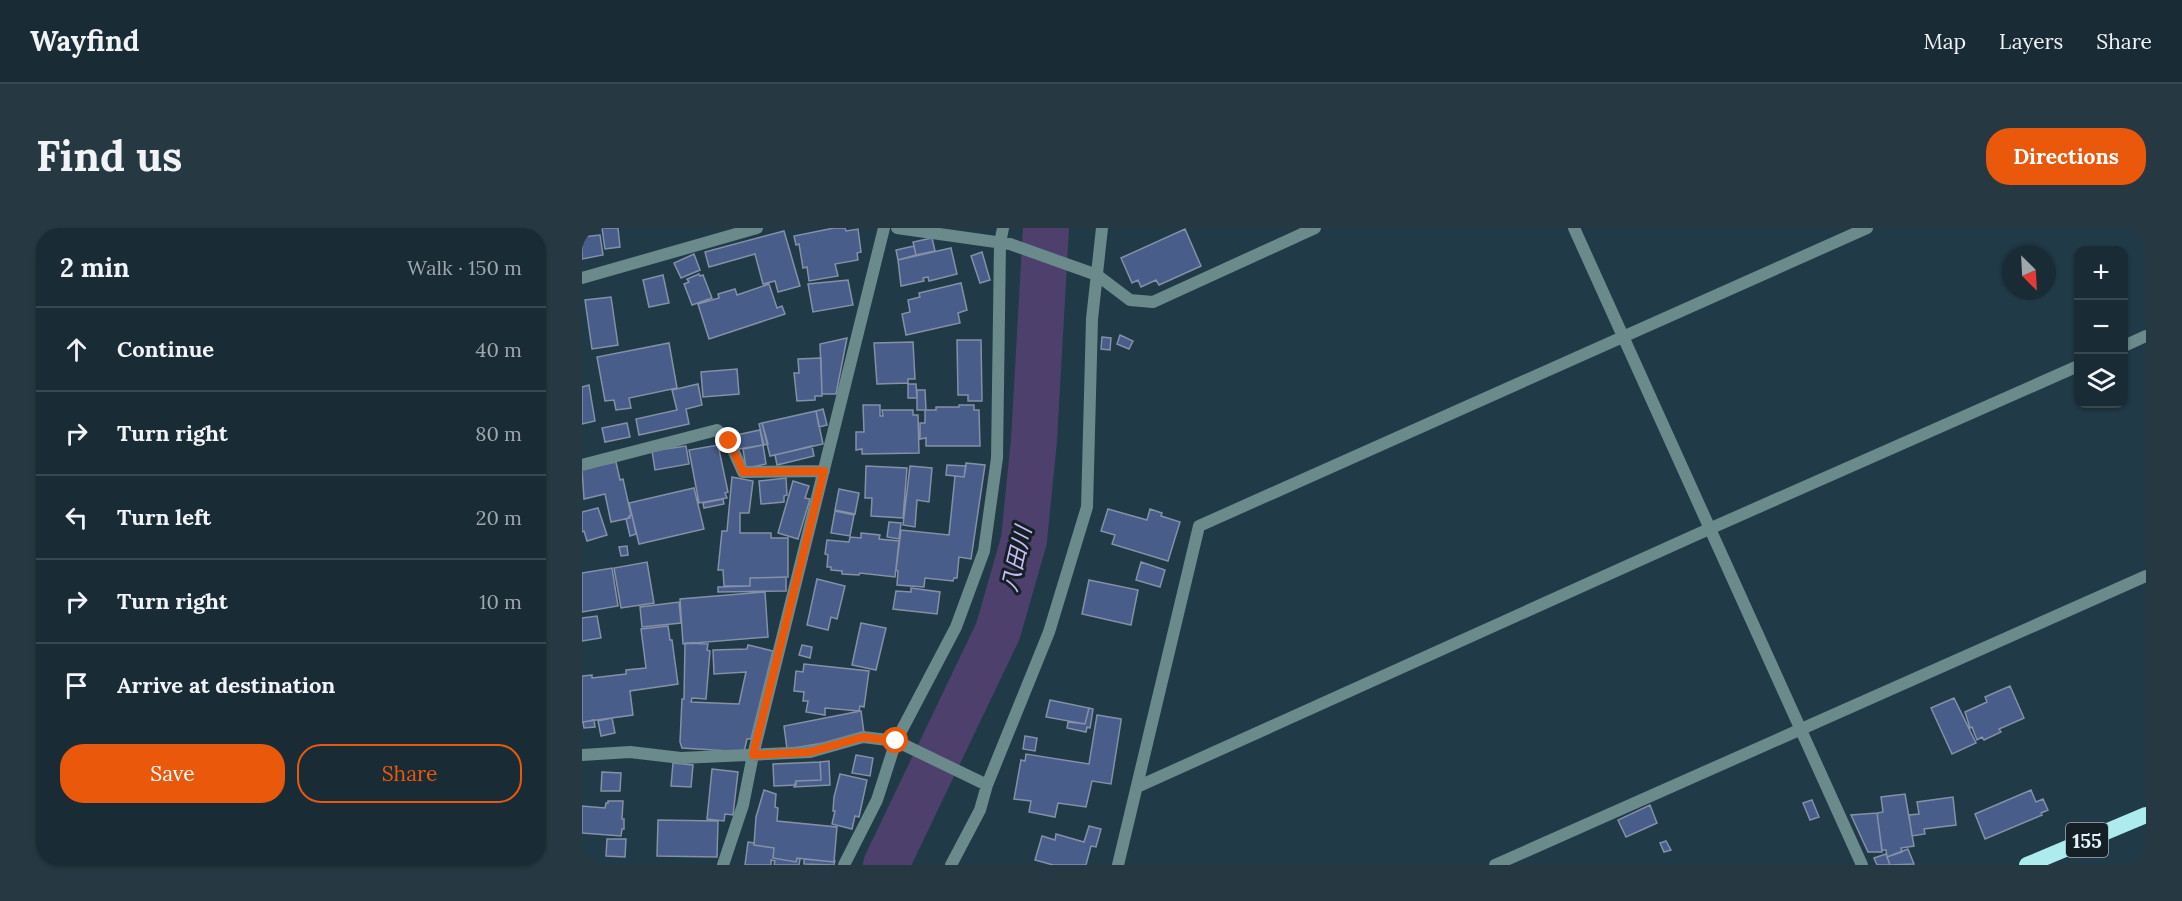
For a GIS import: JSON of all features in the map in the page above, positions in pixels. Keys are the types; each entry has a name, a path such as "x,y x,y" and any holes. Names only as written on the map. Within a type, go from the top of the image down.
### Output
{"highway":[{"name":"155","path":"2027,865 2146,815"}],"street":[{"path":"582,278 757,228"},
{"path":"723,865 743,805 753,755 884,228"},
{"path":"897,228 1005,243 1094,274 1130,300 1153,302 1315,228"},
{"path":"844,865 877,800 956,627 984,551 997,458 1005,243 1003,228"},
{"path":"951,865 980,810 987,785 1049,632 1087,507 1094,274 1102,228"},
{"path":"1574,228 1862,865"},
{"path":"1118,865 1199,525 1867,228"},
{"path":"2128,344 2146,336"},
{"path":"1137,787 1709,529 2074,368"},
{"path":"582,465 717,430 729,441 743,472 824,471"},
{"path":"1495,865 2146,576"},
{"path":"582,755 630,752 681,758 810,752 863,737 901,744 987,785"}],"building":[{"path":"602,228 618,228 620,247 605,249"},
{"path":"845,228 846,231 858,229 861,252 857,253 858,260 835,264 838,276 809,281 807,267 803,268 799,244 796,245 794,236"},
{"path":"1185,229 1201,266 1159,285 1156,280 1141,287 1138,280 1132,283 1121,258"},
{"path":"784,231 800,286 778,292 775,281 763,284 755,254 709,267 705,252"},
{"path":"600,235 603,255 582,259 582,237"},
{"path":"932,238 935,251 916,255 913,242"},
{"path":"914,246 916,255 898,260 896,250"},
{"path":"951,248 957,274 929,281 928,277 923,278 924,281 901,286 898,260"},
{"path":"982,252 990,280 980,283 971,256"},
{"path":"694,254 700,270 681,278 674,263"},
{"path":"699,274 703,275 712,298 692,305 684,284 689,282 687,279"},
{"path":"663,275 669,303 649,307 643,280"},
{"path":"848,280 853,305 813,312 808,284"},
{"path":"961,283 967,310 958,313 960,323 906,335 902,314 910,312 908,300 920,297 919,293"},
{"path":"769,284 777,308 782,306 785,314 709,339 698,304 719,298 718,294 735,289 737,295"},
{"path":"611,297 618,345 592,349 585,300"},
{"path":"1120,335 1133,341 1129,349 1117,344"},
{"path":"1102,337 1111,338 1110,350 1101,349"},
{"path":"847,338 836,394 822,394 820,344"},
{"path":"957,340 981,340 982,401 968,401 968,395 958,395"},
{"path":"913,342 915,379 908,379 908,383 877,384 874,343"},
{"path":"669,343 677,388 629,398 631,408 616,410 614,400 605,401 597,357"},
{"path":"821,358 822,396 815,396 815,400 797,401 794,373 799,373 798,359"},
{"path":"737,369 739,394 703,397 701,372"},
{"path":"698,384 702,405 686,409 689,424 639,435 636,419 677,410 672,390"},
{"path":"908,384 916,384 917,398 908,398"},
{"path":"589,385 595,421 582,424 582,387"},
{"path":"917,390 925,390 926,410 917,410"},
{"path":"863,405 880,405 880,416 883,416 882,410 913,410 913,415 918,415 919,453 862,454 862,449 856,450 856,432 864,432"},
{"path":"959,405 974,405 974,410 979,410 980,446 926,446 926,438 920,439 920,423 925,423 925,410 936,410 936,407 959,407"},
{"path":"823,409 827,425 819,427 816,411"},
{"path":"816,411 823,444 770,456 762,423"},
{"path":"627,423 630,437 605,442 602,428"},
{"path":"762,423 768,444 764,445 759,424"},
{"path":"760,430 763,445 739,449 736,435"},
{"path":"718,445 728,492 725,493 727,498 699,503 689,450"},
{"path":"763,445 766,464 746,468 743,449"},
{"path":"686,446 689,464 655,470 652,451"},
{"path":"812,446 814,456 777,465 775,455"},
{"path":"616,462 620,480 623,479 631,515 630,518 611,522 605,494 584,499 582,469"},
{"path":"966,463 985,465 971,559 959,557 957,578 953,581 925,578 924,587 897,585 898,571 896,570 901,530 949,535 955,476 964,477"},
{"path":"947,465 966,466 964,477 946,475"},
{"path":"866,466 907,468 903,518 871,516 872,498 865,498"},
{"path":"910,466 932,468 929,502 917,500 915,527 903,525"},
{"path":"732,477 753,481 749,513 740,513 740,533 771,533 771,538 788,538 788,577 750,578 750,586 724,586 723,570 718,570 722,531 727,531"},
{"path":"786,478 787,495 784,496 784,502 761,504 759,481"},
{"path":"793,481 809,486 805,498 810,499 798,539 778,533"},
{"path":"694,488 704,529 639,544 629,503"},
{"path":"839,489 859,493 855,514 835,510"},
{"path":"723,499 724,504 704,508 703,503"},
{"path":"598,508 607,535 587,541 584,531 582,532 582,512"},
{"path":"1108,509 1147,520 1150,509 1162,513 1161,516 1180,522 1168,561 1112,544 1115,535 1101,531"},
{"path":"835,511 854,515 850,536 831,533"},
{"path":"632,515 636,534 630,536 626,519"},
{"path":"889,522 901,523 899,539 887,537"},
{"path":"861,533 880,535 879,539 899,541 895,577 860,573 859,575 842,574 842,571 831,570 831,567 827,567 828,555 825,554 827,540 849,542 850,537 861,538"},
{"path":"627,546 628,555 621,556 619,547"},
{"path":"647,562 654,603 621,608 614,568"},
{"path":"1141,562 1165,570 1160,587 1136,580"},
{"path":"612,568 618,606 582,612 582,573"},
{"path":"786,577 786,591 718,592 718,587 750,586 750,578"},
{"path":"817,579 845,586 837,619 831,617 828,630 807,625"},
{"path":"1089,580 1138,590 1131,625 1082,614"},
{"path":"911,588 940,592 937,614 893,609 896,591 911,592"},
{"path":"765,592 768,637 683,644 680,599"},
{"path":"679,602 681,623 642,627 640,607"},
{"path":"597,616 601,638 582,641 582,618"},
{"path":"861,623 886,628 876,670 852,665"},
{"path":"668,626 678,684 630,691 633,715 582,722 582,676 592,675 592,678 626,674 626,670 646,668 641,629"},
{"path":"685,643 708,644 707,650 710,651 706,699 692,698 691,702 739,704 746,672 714,674 713,650 747,649 748,645 773,651 751,739 747,739 744,752 682,748 680,742 682,699 684,699"},
{"path":"802,645 812,647 810,658 799,655"},
{"path":"804,664 869,671 864,707 860,706 859,711 825,708 825,715 806,712 808,701 803,701 804,692 794,691 796,671 803,672"},
{"path":"2010,686 2024,718 1999,729 2001,732 1984,740 1982,737 1977,740 1965,712 1987,702 1985,697"},
{"path":"1954,698 1976,743 1952,754 1931,708"},
{"path":"1050,700 1089,708 1085,724 1046,717"},
{"path":"1089,708 1093,709 1090,728 1087,727 1086,732 1067,728 1068,722 1085,724"},
{"path":"861,711 864,733 836,741 787,749 784,726"},
{"path":"1097,715 1121,719 1111,784 1092,781 1086,807 1058,803 1055,817 1029,812 1031,801 1014,799 1021,760 1025,761 1026,754 1089,764"},
{"path":"612,718 615,733 601,736 598,721"},
{"path":"594,720 595,727 584,728 583,722"},
{"path":"1025,736 1037,738 1035,751 1023,749"},
{"path":"856,755 873,758 870,776 852,773"},
{"path":"829,761 830,785 794,787 796,781 821,780 820,762"},
{"path":"820,762 821,780 796,781 796,785 774,786 773,764"},
{"path":"673,763 693,765 691,787 671,786"},
{"path":"712,769 738,772 733,815 725,814 724,821 707,819"},
{"path":"602,772 621,773 620,791 601,791"},
{"path":"840,774 867,780 859,817 855,816 852,829 832,824 835,811 833,811 834,797"},
{"path":"764,790 776,794 777,821 837,827 834,862 797,858 796,862 773,858 774,848 754,845 756,817"},
{"path":"2031,790 2036,802 2043,799 2048,810 2041,813 2042,815 1985,839 1975,814"},
{"path":"1905,794 1914,846 1901,848 1902,852 1887,857 1886,850 1882,850 1877,813 1883,812 1881,797"},
{"path":"1953,797 1956,825 1924,829 1925,834 1912,836 1909,815 1919,814 1917,802"},
{"path":"1812,800 1819,817 1810,820 1803,803"},
{"path":"608,801 623,801 624,829 622,829 621,836 582,833 582,806 605,808"},
{"path":"1650,805 1657,823 1626,837 1618,820"},
{"path":"1877,813 1882,852 1868,852 1851,815"},
{"path":"658,820 718,821 717,857 657,856"},
{"path":"1089,826 1101,829 1096,847 1091,846 1086,865 1053,865 1035,860 1042,836 1055,840 1056,834 1084,842"},
{"path":"607,839 626,839 625,857 606,856"},
{"path":"1666,841 1671,850 1664,852 1660,843"},
{"path":"748,842 774,848 773,858 796,862 797,858 800,859 799,865 774,865 775,861 771,860 771,865 745,865"},
{"path":"1908,849 1914,864 1890,865 1887,857"},
{"path":"1886,854 1890,865 1877,865 1874,858"},
{"path":"804,859 834,862 835,860 834,865 804,864"}],"waterway":[{"name":"八田川","path":"886,865 998,631 1024,540 1034,440 1046,228"}],"route":[{"path":"729,441 743,472 824,471 753,755 810,752 863,737 896,741"}]}
